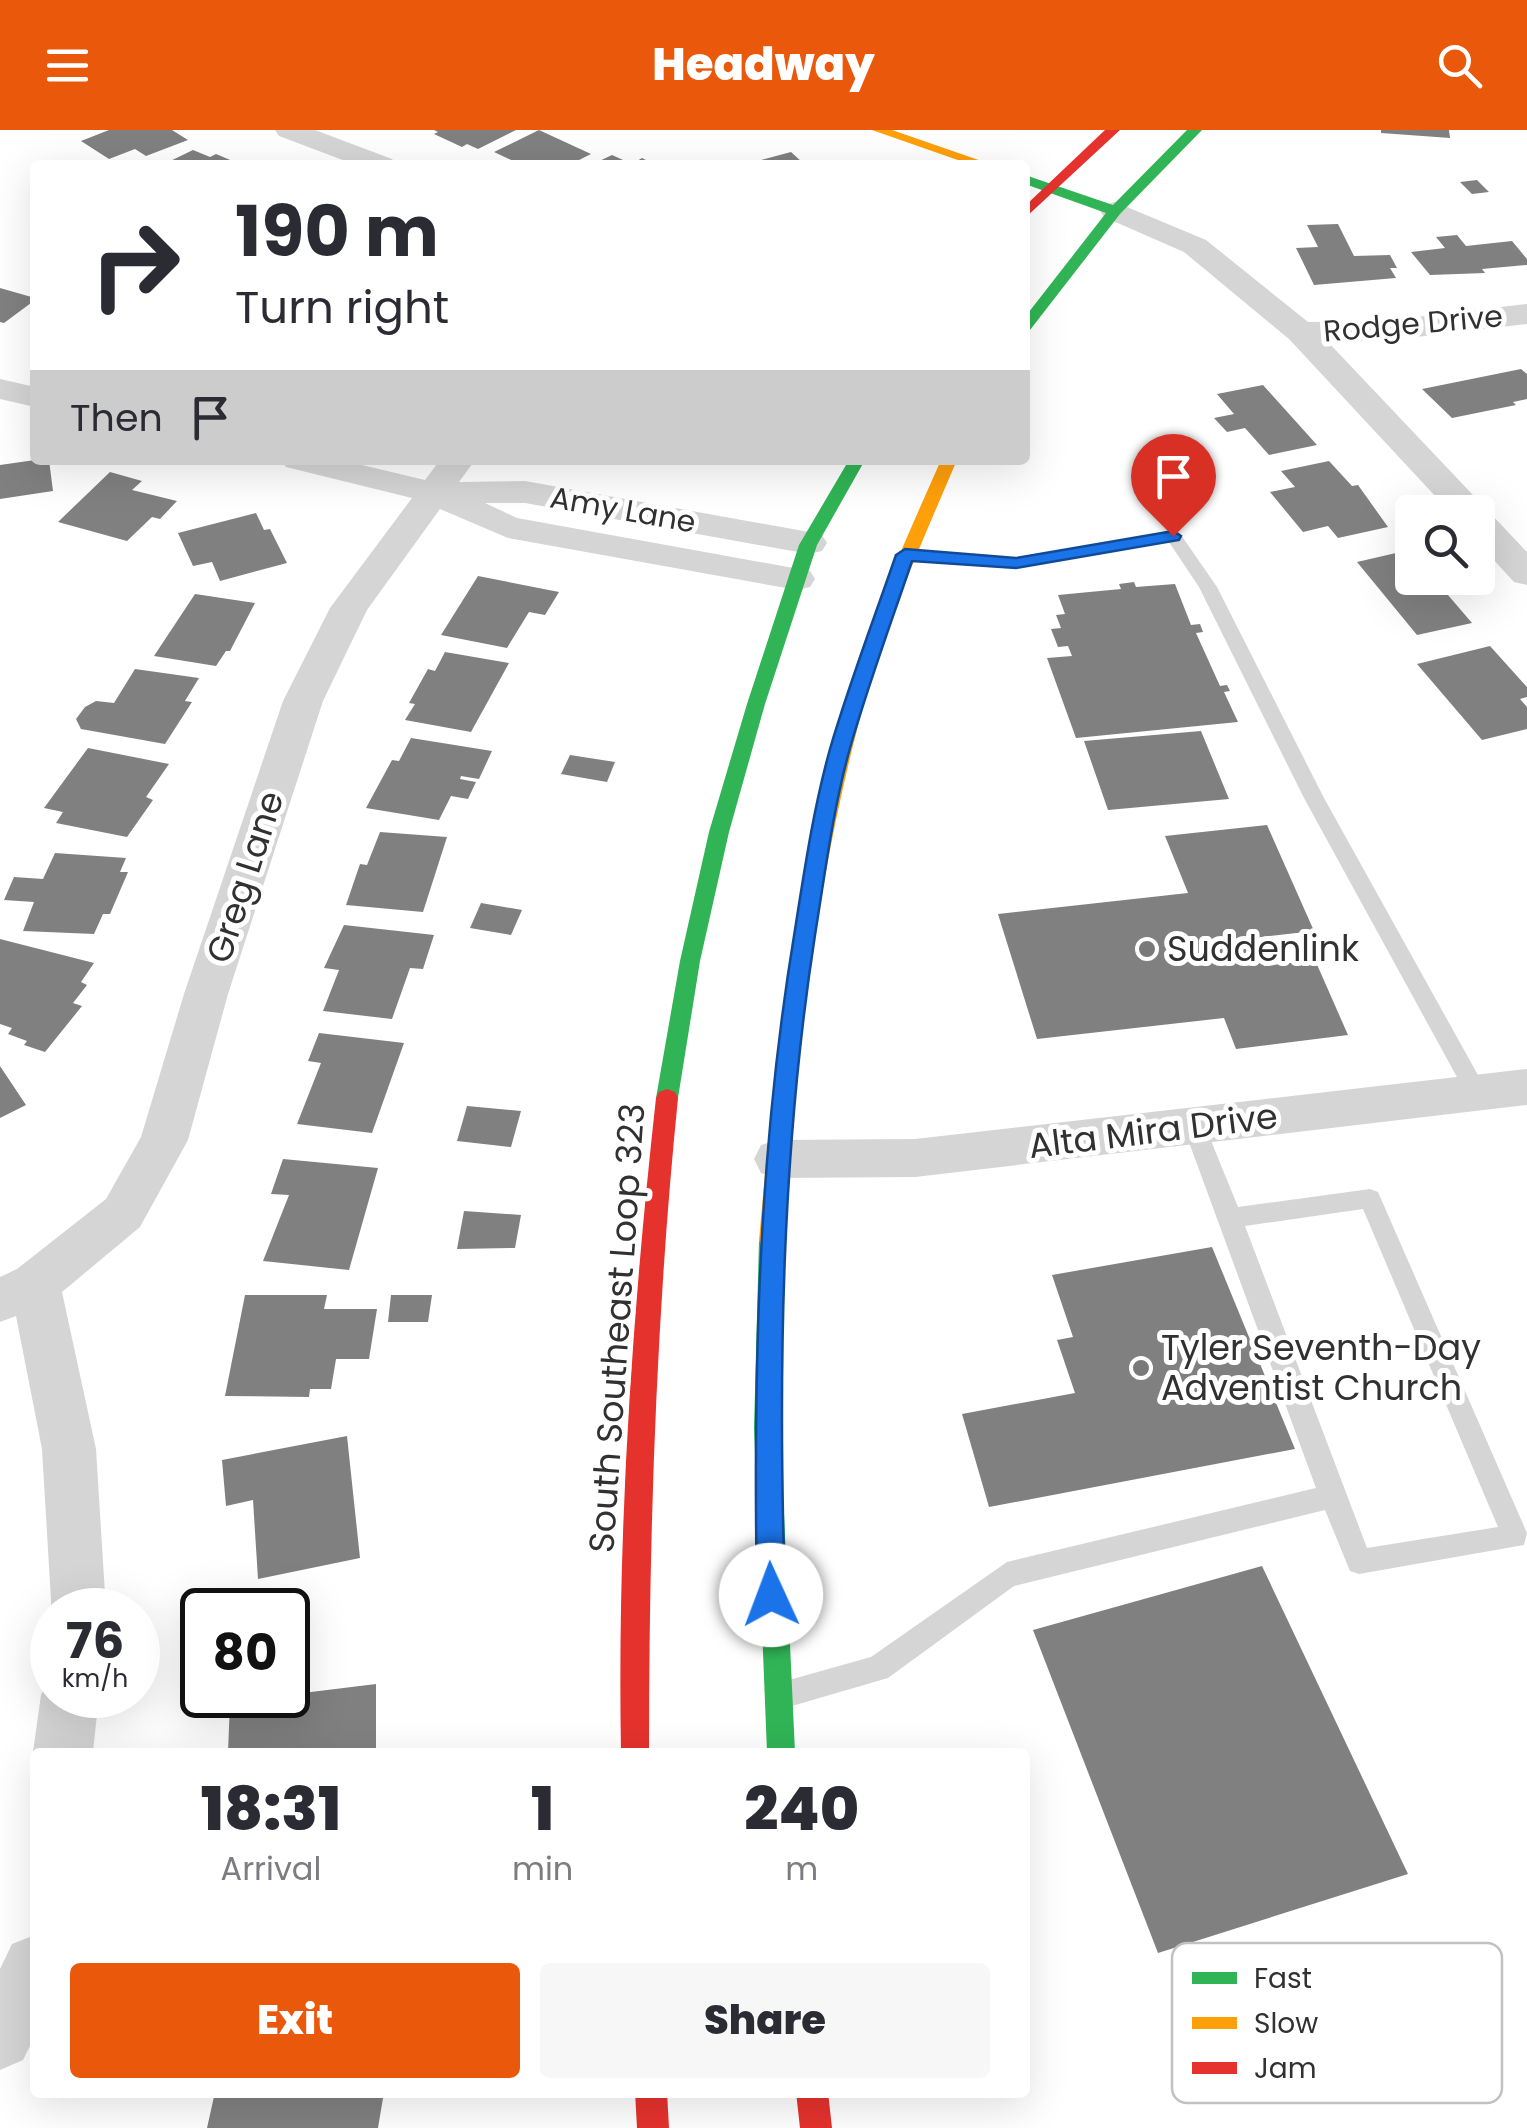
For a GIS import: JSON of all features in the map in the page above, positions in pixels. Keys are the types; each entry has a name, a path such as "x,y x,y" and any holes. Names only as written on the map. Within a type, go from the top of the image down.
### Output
{"main road":[{"path":"879,130 971,160"},
{"path":"1030,209 1114,130"},
{"path":"1030,321 1115,211 1195,130"},
{"path":"1030,181 1115,211"},
{"name":"South Southeast Loop 323","path":"635,1748 637,1482 656,1170 688,974 719,833 797,579 809,543 855,465"},
{"path":"781,1748 767,1446 770,1272 790,1030 820,841 840,750 905,555 947,465"},
{"path":"651,2098 653,2128"},
{"path":"813,2098 816,2128"}],"street":[{"path":"289,130 369,160"},
{"path":"1115,211 1195,246 1300,332 1453,495"},
{"name":"Rodge Drive","path":"1300,332 1383,330 1527,314"},
{"path":"0,389 30,396"},
{"name":"Amy Lane","path":"345,465 447,476 809,543"},
{"name":"Amy Lane","path":"447,476 508,527 797,579"},
{"name":"Greg Lane","path":"18,1292 123,1213 164,1140 206,994 303,701 349,608 447,476"},
{"path":"1495,540 1527,574"},
{"name":"Alta Mira Drive","path":"778,1159 915,1158 1527,1087"},
{"path":"18,1292 68,1449 77,1588"},
{"path":"63,1748 67,1718"},
{"path":"0,2037 30,1977"}],"lane":[{"path":"905,555 1016,563 1173,536 1208,587 1314,798 1477,1093"},
{"path":"1194,1126 1359,1562 1515,1536 1370,1199 1231,1218"},
{"path":"776,1696 878,1669 1007,1575 1332,1496"}],"building":[{"path":"109,130 172,130 188,140 146,156 135,149 109,159 81,141"},
{"path":"434,130 516,130 478,149 467,144 462,147 434,134 438,132"},
{"path":"539,130 591,154 579,160 511,160 494,152"},
{"path":"1449,130 1450,138 1381,133"},
{"path":"193,150 230,160 172,160"},
{"path":"791,152 800,160 761,160"},
{"path":"1477,180 1489,192 1472,194 1460,182"},
{"path":"1338,224 1354,256 1390,255 1397,268 1390,268 1396,278 1314,285 1296,248 1318,247 1307,225"},
{"path":"1457,235 1466,246 1512,241 1527,259 1527,265 1482,269 1485,273 1430,275 1411,252 1445,248 1436,237"},
{"path":"0,288 30,297 30,304 0,322"},
{"path":"1521,369 1527,374 1527,399 1513,402 1516,405 1452,418 1422,389"},
{"path":"1263,385 1317,445 1269,455 1245,428 1227,432 1214,418 1234,414 1217,394"},
{"path":"30,461 30,465 50,465 53,491 0,499 0,465"},
{"path":"1329,461 1352,486 1358,485 1388,527 1338,538 1328,526 1303,532 1270,492 1295,487 1281,471"},
{"path":"110,472 142,481 132,490 177,501 160,519 152,517 127,541 58,522"},
{"path":"256,513 264,530 270,529 287,563 220,581 212,562 193,566 178,533"},
{"path":"1395,553 1395,595 1448,595 1472,623 1417,635 1357,562"},
{"path":"478,576 559,592 545,615 529,612 507,648 441,635"},
{"path":"1134,582 1136,587 1175,584 1191,625 1200,624 1203,632 1196,633 1220,686 1227,685 1230,691 1224,692 1238,722 1076,738 1047,658 1072,656 1068,646 1058,647 1051,629 1061,628 1056,615 1065,614 1058,595 1121,589 1119,584"},
{"path":"195,594 255,603 230,651 216,666 154,656"},
{"path":"1490,646 1527,687 1527,697 1520,699 1527,707 1527,729 1482,740 1417,664"},
{"path":"445,652 509,663 471,732 405,720 415,704 409,703 428,669 435,671"},
{"path":"135,669 199,678 185,701 192,702 165,744 81,729 76,719 96,701 114,703"},
{"path":"1201,731 1229,799 1108,810 1084,741"},
{"path":"411,738 492,751 479,779 461,776 460,779 476,782 468,799 451,796 439,820 366,808 392,760 399,761"},
{"path":"88,748 169,764 146,797 153,800 127,837 56,823 63,812 44,808"},
{"path":"570,755 615,762 607,782 561,774"},
{"path":"1267,825 1314,931 1252,938 1264,966 1315,960 1348,1035 1236,1049 1224,1018 1037,1039 998,914 1188,893 1165,836"},
{"path":"380,832 447,837 423,912 346,905 360,864 367,865"},
{"path":"55,853 126,858 120,872 128,872 110,914 103,914 94,934 23,931 34,902 4,900 14,877 43,879"},
{"path":"481,903 522,910 511,935 470,928"},
{"path":"344,925 434,935 423,969 410,968 392,1019 323,1011 339,970 324,968"},
{"path":"0,939 94,963 81,982 87,985 73,1003 82,1006 45,1052 24,1045 27,1041 8,1034 12,1028 0,1024"},
{"path":"319,1033 404,1043 372,1133 297,1124 321,1063 308,1061"},
{"path":"0,1066 26,1105 0,1118"},
{"path":"467,1106 521,1111 511,1147 457,1141"},
{"path":"283,1159 378,1168 349,1270 263,1261 289,1195 271,1194"},
{"path":"464,1211 521,1215 515,1248 457,1249"},
{"path":"1212,1247 1295,1449 989,1507 962,1414 1075,1393 1057,1340 1073,1337 1052,1275"},
{"path":"245,1295 327,1295 324,1309 377,1309 369,1359 336,1359 331,1389 310,1389 309,1397 225,1396"},
{"path":"391,1295 432,1295 428,1322 388,1322"},
{"path":"347,1436 360,1558 258,1579 253,1500 226,1506 222,1460"},
{"path":"1262,1566 1408,1874 1190,1943 1172,1943 1172,1949 1158,1953 1033,1630"},
{"path":"376,1684 376,1748 228,1748 229,1718 310,1718 310,1692"},
{"path":"214,2098 383,2098 378,2128 207,2128"}],"traffic: fast":[{"path":"1030,321 1115,211 1195,130"},
{"path":"1030,181 1115,211"},
{"path":"667,1098 690,961 719,832 756,704 808,545 854,465"},
{"path":"771,1241 767,1428 781,1748"}],"traffic: slow":[{"path":"879,130 971,160"},
{"path":"771,1241 794,1000 821,840 860,684 886,607 947,465"}],"traffic: jam":[{"path":"1030,209 1113,130"},
{"path":"635,1748 642,1425 651,1261 667,1098"},
{"path":"651,2098 653,2128"},
{"path":"813,2098 816,2128"}],"place":[{"name":"Suddenlink","path":"1147,949"},
{"name":"Tyler Seventh-Day Adventist Church","path":"1141,1368"}],"route":[{"path":"771,1595 767,1446 770,1272 790,1030 820,841 840,750 905,555 1016,563 1173,536"}]}
